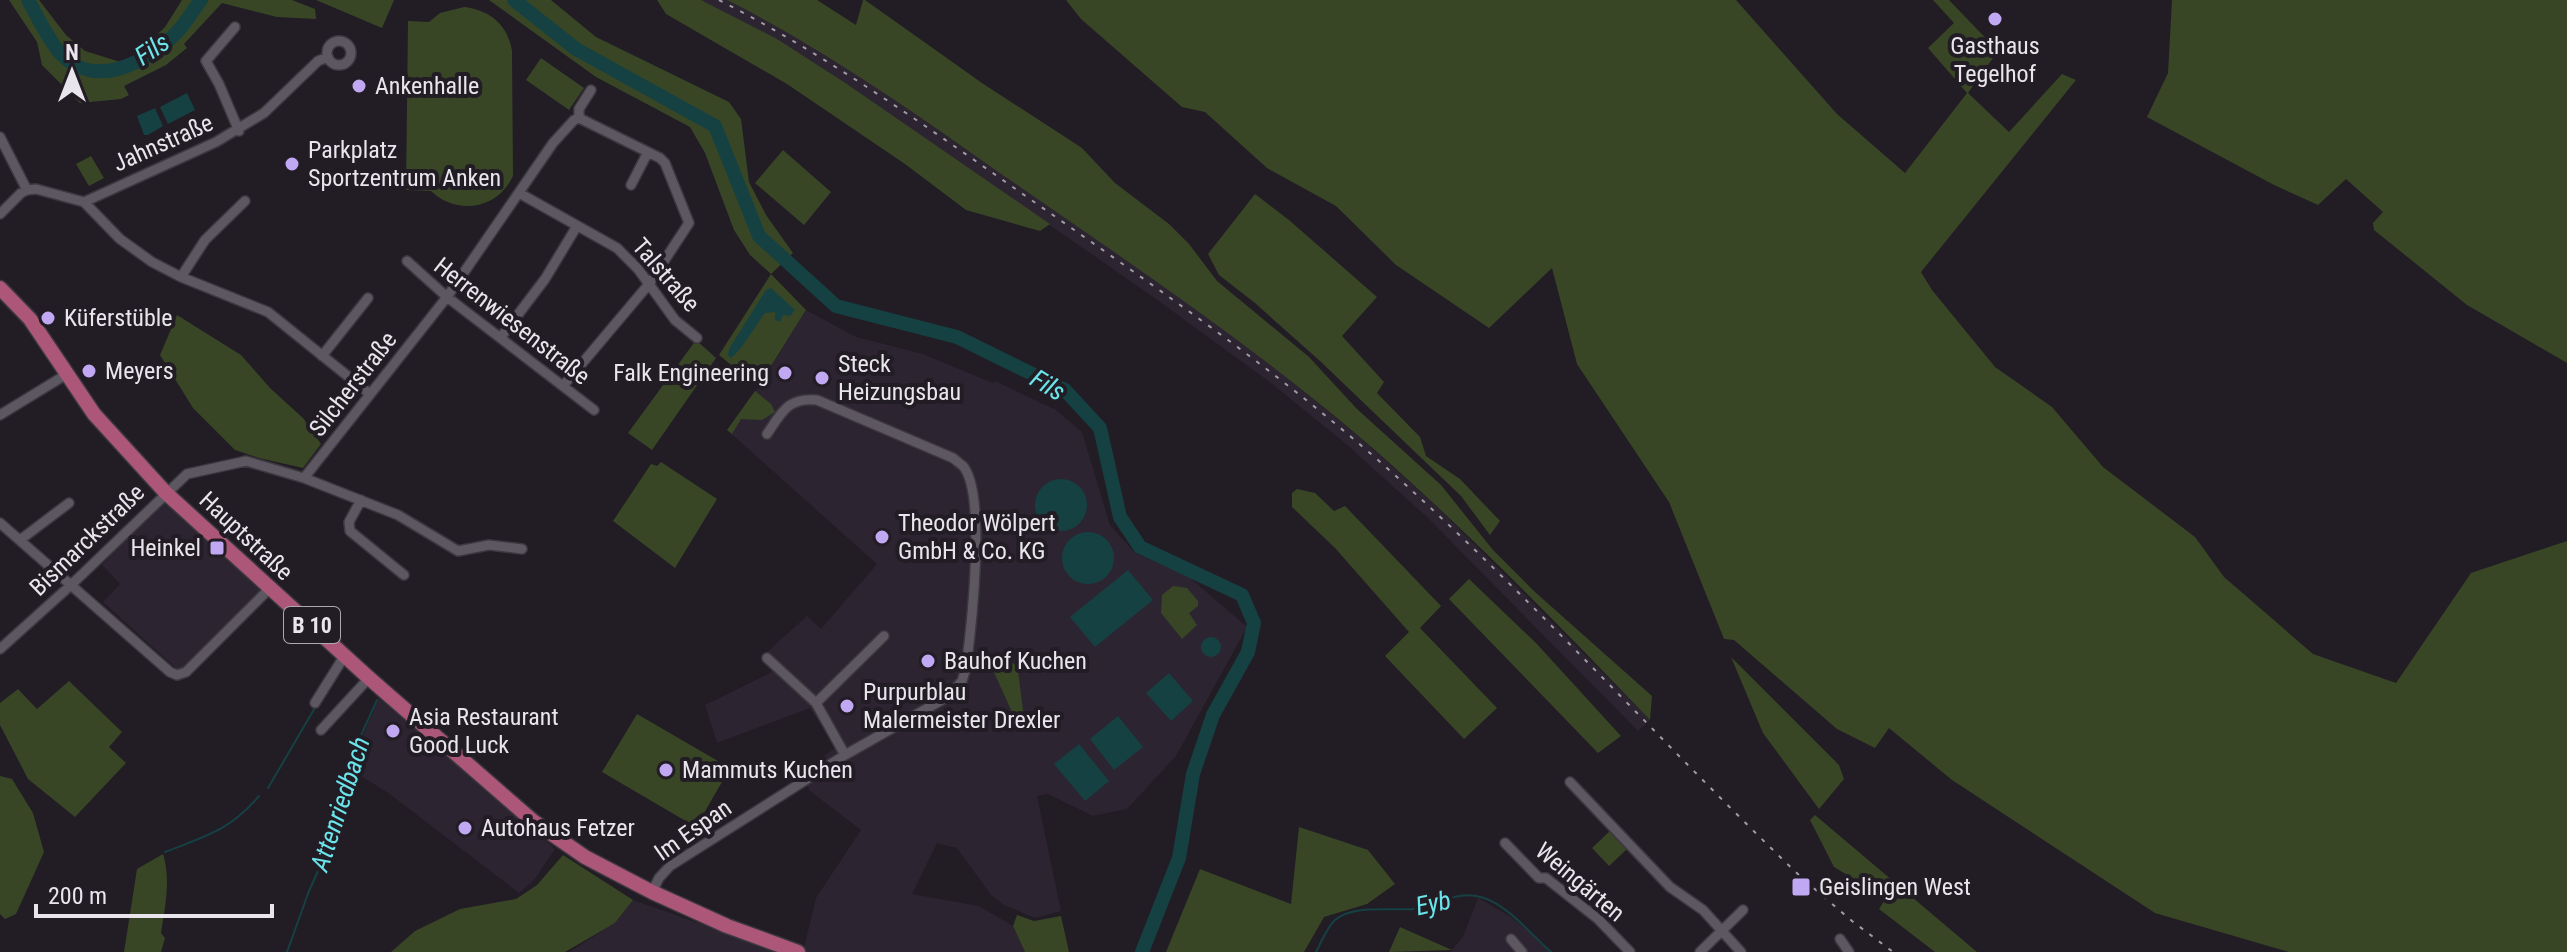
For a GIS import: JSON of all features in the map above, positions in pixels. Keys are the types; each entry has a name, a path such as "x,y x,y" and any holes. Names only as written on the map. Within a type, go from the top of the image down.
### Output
{"main road":[{"name":"Hauptstraße","path":"0,288 30,319 94,414 166,493 369,678 533,821 585,857 652,892"},
{"name":"B 10","path":"652,892 727,926 798,952"}],"street":[{"path":"235,27 206,61 239,131"},
{"name":"Jahnstraße","path":"84,202 239,131 264,113 318,61 328,57"},
{"path":"563,386 649,284 689,223 665,163 579,118 579,109 591,90"},
{"name":"Silcherstraße","path":"304,478 447,297 553,143 579,118"},
{"path":"0,137 27,190"},
{"path":"631,185 648,152"},
{"path":"0,214 27,190 36,189 84,202 120,239 152,262 268,312 370,394"},
{"name":"Talstraße","path":"519,193 617,248 675,320 697,338"},
{"path":"181,277 205,240 245,201"},
{"path":"501,337 545,279 577,226"},
{"name":"Herrenwiesenstraße","path":"407,261 447,297 594,410"},
{"path":"322,356 368,298"},
{"path":"0,415 67,374"},
{"name":"Im Espan","path":"652,892 670,866 845,755 949,696 962,681 971,634 977,554 968,475 963,465 817,400 796,400 783,411 767,434"},
{"path":"166,493 187,474 234,462 259,463 398,515 458,551 489,545 522,549"},
{"name":"Bismarckstraße","path":"0,649 166,493"},
{"path":"361,500 349,522 350,531 404,575"},
{"path":"20,540 69,503"},
{"path":"0,523 177,675 186,672 270,588"},
{"path":"816,703 884,636"},
{"path":"315,703 345,655"},
{"path":"767,658 816,703 845,755"},
{"path":"321,730 369,678"},
{"path":"1570,782 1670,887 1703,910 1741,952"},
{"name":"Weingärten","path":"1505,843 1539,878 1546,878 1598,919 1630,952"},
{"path":"1700,952 1743,910"},
{"path":"1511,939 1522,952"},
{"path":"1840,939 1849,952"}],"shaded area":[{"path":"9,0 39,0 66,35 85,51 127,64 165,27 182,0 292,0 315,9 316,19 277,17 222,3 184,44 187,48 166,65 124,86 129,95 121,99 80,103 42,65 37,42"},
{"path":"316,0 394,0 382,28"},
{"path":"489,0 551,0 596,37 729,102 741,119 749,182 766,215 793,253 771,274 750,255 734,230 705,153 690,127 596,77"},
{"path":"657,0 701,0 777,39 1050,224 1040,231 966,210 905,164 787,84 666,14"},
{"path":"701,0 727,0 795,35 852,71 1165,286 1279,371 1435,505 1650,720 1638,731 1427,517 1346,444 1271,383 844,82 776,39"},
{"path":"727,0 817,0 856,25 865,0 982,83 1082,148 1115,183 1169,224 1189,244 1217,281 1309,357 1357,409 1441,485 1493,550 1535,592 1652,696 1650,720 1432,501 1275,368 915,114 804,42"},
{"path":"1066,0 1736,0 1837,114 1905,173 1967,93 1928,48 1954,23 1933,0 1949,0 1998,51 1968,93 2009,132 2062,74 2076,80 1921,272 1995,367 2052,407 2103,467 2195,537 2224,577 2313,654 2396,683 2471,573 2567,541 2567,952 2289,952 2155,913 1952,780 1889,728 1875,748 1837,729 1734,640 1724,639 1669,502 1577,364 1552,268 1489,328 1396,265 1336,206 1267,168 1205,112 1182,107 1081,19"},
{"path":"2172,0 2567,0 2567,363 2467,305 2374,230 2373,223 2383,212 2346,179 2318,205 2147,117 2168,73"},
{"path":"464,7 490,15 502,26 510,42 513,176 498,196 487,202 464,206 441,199 431,191 406,190 408,21 429,22 440,13"},
{"path":"541,58 584,88 569,110 526,80"},
{"path":"187,93 195,110 168,124 160,107"},
{"path":"155,108 163,126 144,135 137,116"},
{"path":"783,150 831,192 804,225 755,183"},
{"path":"91,156 104,178 89,186 76,164"},
{"path":"1255,194 1377,297 1342,336 1384,382 1377,393 1420,437 1426,456 1460,479 1500,521 1490,535 1461,496 1320,361 1219,275 1208,254"},
{"path":"771,274 806,310 758,387 719,355"},
{"path":"771,288 795,310 790,316 783,315 780,322 775,320 775,312 765,313 731,358 729,349 766,290"},
{"path":"806,310 856,337 923,354 993,383 995,381 1056,410 1082,432 1110,525 1135,553 1189,577 1247,627 1176,756 1127,809 1093,816 1048,794 1037,796 1061,911 1035,918 1004,905 991,895 957,848 937,843 912,894 979,906 1013,926 1025,952 803,952 816,898 861,830 810,791 801,773 836,747 810,708 717,743 705,705 772,672 766,653 807,616 821,629 877,564 727,430 764,379"},
{"path":"177,315 241,355 270,388 303,418 321,444 303,468 235,450 193,408 160,355"},
{"path":"696,340 716,358 652,450 628,433"},
{"path":"755,391 771,404 775,412 762,420 741,419 732,434 727,430"},
{"path":"661,462 717,499 675,568 613,521 651,464 657,466"},
{"path":"1061,479 1079,487 1087,505 1079,523 1061,531 1043,523 1035,505 1043,487"},
{"path":"1297,489 1315,493 1334,511 1345,506 1441,606 1420,628 1497,708 1464,739 1385,656 1409,632 1335,548 1292,507 1292,493"},
{"path":"165,501 261,589 179,671 103,602 120,584 102,565"},
{"path":"1088,532 1106,540 1114,558 1106,576 1088,584 1070,576 1062,558 1070,540"},
{"path":"1128,570 1153,600 1095,647 1070,617"},
{"path":"1469,579 1536,643 1621,736 1598,753 1449,599"},
{"path":"1173,586 1187,588 1198,601 1198,606 1189,613 1197,625 1182,639 1161,613 1162,595"},
{"path":"1211,637 1218,640 1221,647 1218,654 1211,657 1204,654 1201,647 1204,640"},
{"path":"1731,657 1839,765 1844,779 1819,809 1763,733"},
{"path":"1010,662 1016,665 1018,671 1024,718 1016,721 993,670"},
{"path":"1169,673 1193,701 1171,721 1146,693"},
{"path":"69,681 122,732 109,747 126,763 75,817 28,779 0,725 0,703 18,689 37,709"},
{"path":"379,698 555,849 534,880 519,893 387,792 349,769"},
{"name":"Mammuts Kuchen","path":"637,714 730,768 696,827 602,772"},
{"path":"1118,716 1143,747 1114,770 1090,739"},
{"path":"1079,744 1109,781 1085,801 1054,764"},
{"path":"0,776 12,779 33,813 44,852 16,914 5,919 0,914"},
{"path":"1815,815 1977,952 1935,952 1879,909 1886,898 1834,867 1810,820"},
{"path":"1299,827 1368,850 1395,884 1367,904 1324,917 1304,952 1166,952 1200,869 1291,904"},
{"path":"1611,830 1628,848 1609,866 1592,848"},
{"path":"163,854 167,884 161,933 165,938 161,952 124,952 137,869"},
{"path":"563,855 633,900 615,923 565,952 391,952 415,931 460,909 516,899 537,885"},
{"path":"1478,898 1511,917 1553,952 1450,952 1463,937"},
{"path":"633,900 781,952 569,952 615,923"},
{"path":"1017,915 1034,921 1061,916 1069,952 1025,952 1013,926"},
{"path":"1400,927 1452,950 1389,952"}],"waterway":[{"name":"Fils","path":"28,0 60,53 74,64 89,70 105,71 122,68 153,52 179,30 201,0"},
{"name":"Fils","path":"514,0 576,49 715,126 759,236 836,306 957,337 1065,390 1100,428 1120,517 1140,547 1242,595 1254,623 1248,652 1213,715 1193,774 1179,858 1142,952"},
{"name":"Attenriedbach","path":"287,952 309,891 338,827 349,790 348,764 377,700"},
{"path":"268,788 316,706"},
{"path":"165,852 227,825 259,796"},
{"name":"Eyb","path":"1316,952 1329,927 1343,915 1362,910 1413,909 1466,895 1484,898 1502,907 1551,952"}],"railway":[{"path":"719,0 805,48 929,128 1188,311 1323,413 1459,534 1803,879 1893,952"}],"place":[{"name":"Gasthaus Tegelhof","path":"1995,19"},
{"name":"Ankenhalle","path":"359,86"},
{"name":"Parkplatz Sportzentrum Anken","path":"292,164"},
{"name":"Küferstüble","path":"48,318"},
{"name":"Meyers","path":"89,371"},
{"name":"Falk Engineering","path":"785,373"},
{"name":"Steck Heizungsbau","path":"822,378"},
{"name":"Theodor Wölpert GmbH & Co. KG","path":"882,537"},
{"name":"Heinkel","path":"217,548"},
{"name":"Bauhof Kuchen","path":"928,661"},
{"name":"Purpurblau Malermeister Drexler","path":"847,706"},
{"name":"Asia Restaurant Good Luck","path":"393,731"},
{"name":"Mammuts Kuchen","path":"666,770"},
{"name":"Autohaus Fetzer","path":"465,828"},
{"name":"Geislingen West","path":"1801,887"}]}
